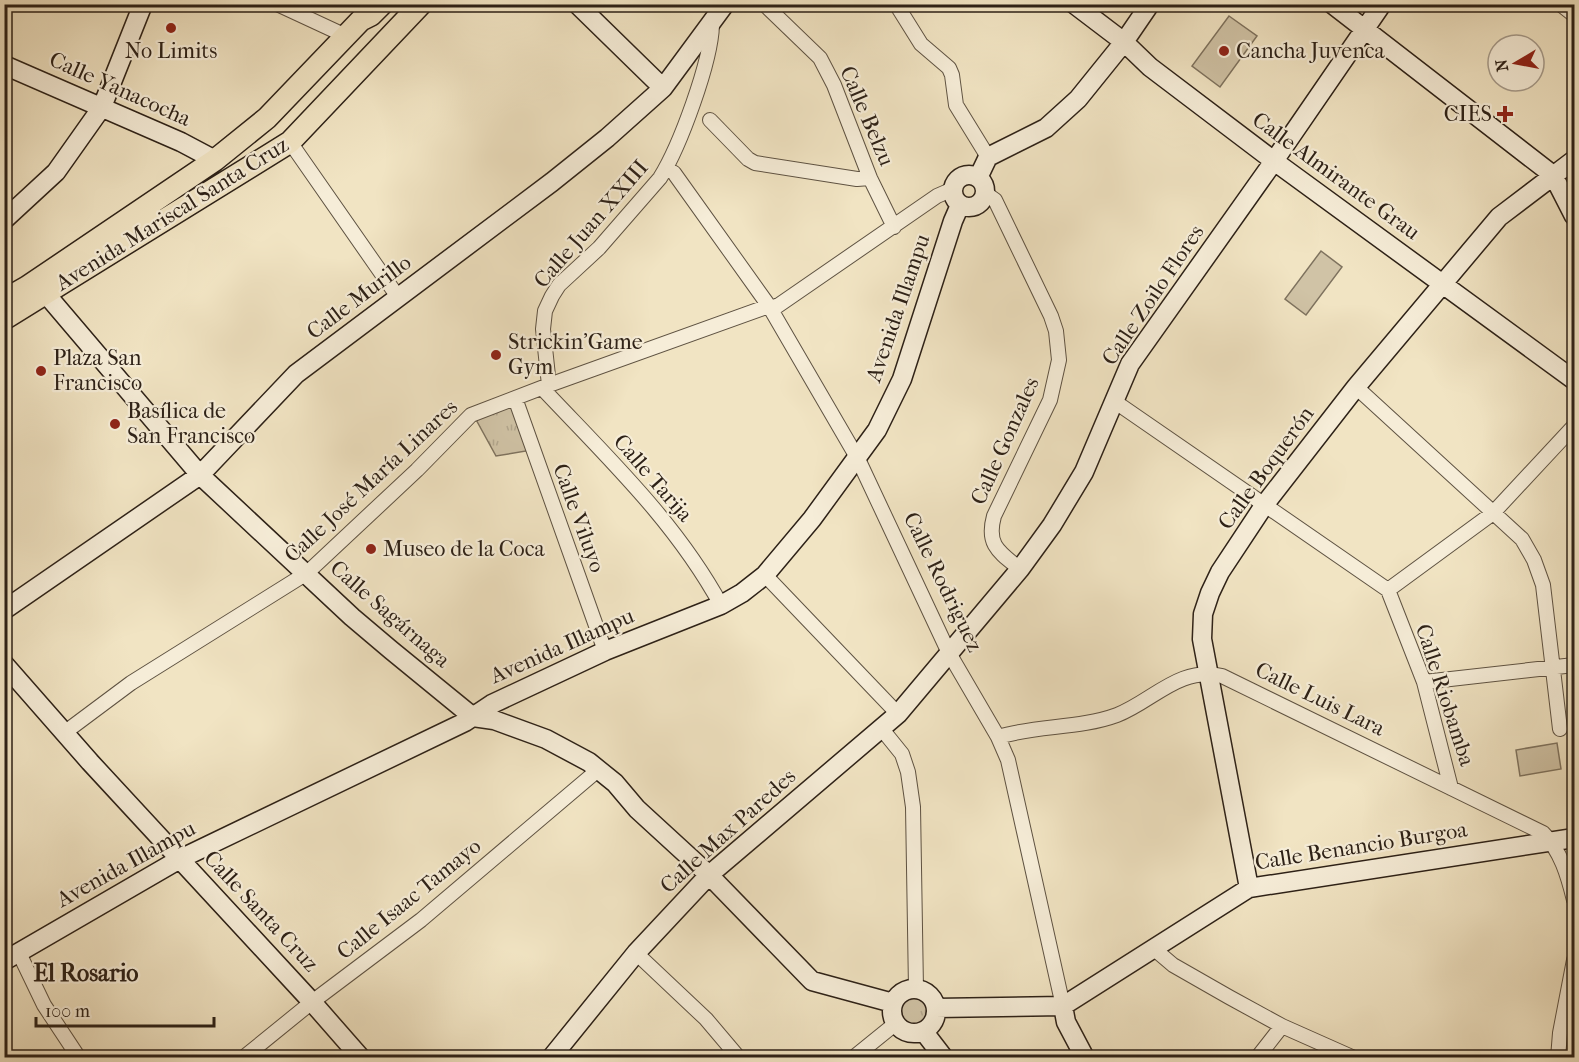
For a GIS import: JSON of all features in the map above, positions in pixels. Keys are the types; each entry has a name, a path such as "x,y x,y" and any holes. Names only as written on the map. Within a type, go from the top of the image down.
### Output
{"main road":[{"path":"4,220 56,172 102,107 143,4"},
{"name":"Avenida Mariscal Santa Cruz","path":"13,296 215,160 267,118 346,36 364,12 371,15 382,4"},
{"name":"Avenida Mariscal Santa Cruz","path":"4,319 290,142 422,4"},
{"path":"577,4 663,88"},
{"name":"Calle Murillo","path":"4,610 201,475 296,374 552,182 607,138 663,88 726,4"},
{"name":"Calle Almirante Grau","path":"1074,4 1124,42 1150,67 1275,161 1575,380"},
{"path":"982,185 966,175 960,178 956,197 971,208 981,203 988,157 1046,128 1078,99 1124,42 1150,4"},
{"path":"1332,4 1553,175 1575,216"},
{"name":"Calle Zoilo Flores","path":"949,653 1020,569 1052,525 1084,472 1130,364 1275,161 1382,4"},
{"path":"346,36 377,51"},
{"name":"Calle Yanacocha","path":"4,65 181,142 215,160"},
{"name":"Calle Boquerón","path":"1249,888 1202,639 1203,614 1210,593 1220,572 1265,504 1356,387 1441,284 1499,217 1575,160"},
{"name":"Avenida Illampu","path":"12,957 180,859 473,717 492,704 605,651 721,605 742,593 765,575 812,519 877,430 902,379 949,232 956,197"},
{"name":"Calle Sagárnaga","path":"46,294 201,475 352,617 473,717 494,720 546,739 589,762 615,783 637,808 709,875 812,981 893,1003"},
{"name":"Calle Max Paredes","path":"551,1058 636,953 709,875 898,714 949,653"},
{"name":"Calle Santa Cruz","path":"4,664 64,733 361,1058"},
{"name":"Calle Benancio Burgoa","path":"1063,1006 1249,888 1575,838"},
{"path":"916,989 929,994 936,1008 934,1022 924,1032 911,1034 895,1024 892,1010 893,1003 902,992 916,989"},
{"path":"936,1008 1063,1006"},
{"name":"Calle Rodriguez","path":"1063,1006 1066,1022 1085,1058"},
{"path":"924,1032 944,1058"}],"street":[{"path":"277,4 346,36"},
{"name":"Calle Belzu","path":"764,4 820,58 834,85 870,178 894,227"},
{"path":"896,4 921,44 949,68 956,105 988,157"},
{"path":"1560,4 1575,15"},
{"name":"Calle Juan XXIII","path":"545,386 543,328 545,311 560,285 607,239 666,168 687,119 712,42 712,25"},
{"path":"710,120 748,159 755,163 857,179 870,178"},
{"path":"290,142 398,297"},
{"name":"Calle Rodriguez","path":"666,168 674,173 769,306 858,459 949,653 998,737 1008,760 1063,1006"},
{"name":"Calle Gonzales","path":"982,185 995,200 1051,316 1058,346 1057,375 1050,400 991,527 993,543 999,552 1020,569"},
{"name":"Calle José María Linares","path":"64,733 131,683 306,573 417,471 471,415 545,386 769,306 776,307 937,196 956,197"},
{"name":"Calle Tarija","path":"545,386 668,524 693,558 721,605"},
{"path":"1356,387 1522,539 1534,560 1543,585 1560,729"},
{"name":"Calle Viluyo","path":"515,398 605,651"},
{"path":"1114,401 1388,590 1493,513 1575,426"},
{"path":"765,575 898,714"},
{"name":"Calle Riobamba","path":"1388,590 1424,682 1451,788"},
{"path":"1424,682 1575,665"},
{"path":"998,737 1016,732 1079,725 1118,715 1172,683 1186,677 1208,673"},
{"name":"Calle Luis Lara","path":"1208,673 1233,680 1543,833 1551,841 1565,868 1575,900"},
{"path":"881,728 902,754 908,772 913,807 916,989"},
{"name":"Calle Isaac Tamayo","path":"243,1058 312,1002 421,920 598,770"},
{"path":"1153,948 1173,965 1282,1026 1354,1058"},
{"path":"636,953 706,1019 739,1058"},
{"path":"12,957 79,1058"},
{"path":"1557,1058 1575,960"},
{"path":"853,1058 895,1024"},
{"path":"1257,1058 1282,1026"}],"green space":[{"name":"Cancha Juvenca","path":"1229,16 1257,36 1220,87 1192,66"},
{"path":"1321,251 1342,267 1306,315 1285,299"},
{"path":"501,405 518,406 532,450 496,456 474,416"},
{"path":"1557,743 1561,769 1520,776 1516,750"},
{"path":"914,996 925,1001 930,1012 925,1023 914,1028 903,1023 898,1012 903,1001"}],"place":[{"name":"No Limits","path":"171,28"},
{"name":"Cancha Juvenca","path":"1224,51"},
{"name":"CIES","path":"1505,114"},
{"name":"Strickin’Game Gym","path":"496,355"},
{"name":"Plaza San Francisco","path":"41,371"},
{"name":"Basílica de San Francisco","path":"115,424"},
{"name":"Museo de la Coca","path":"371,549"}],"district":[{"name":"El Rosario","path":"86,973"}]}
